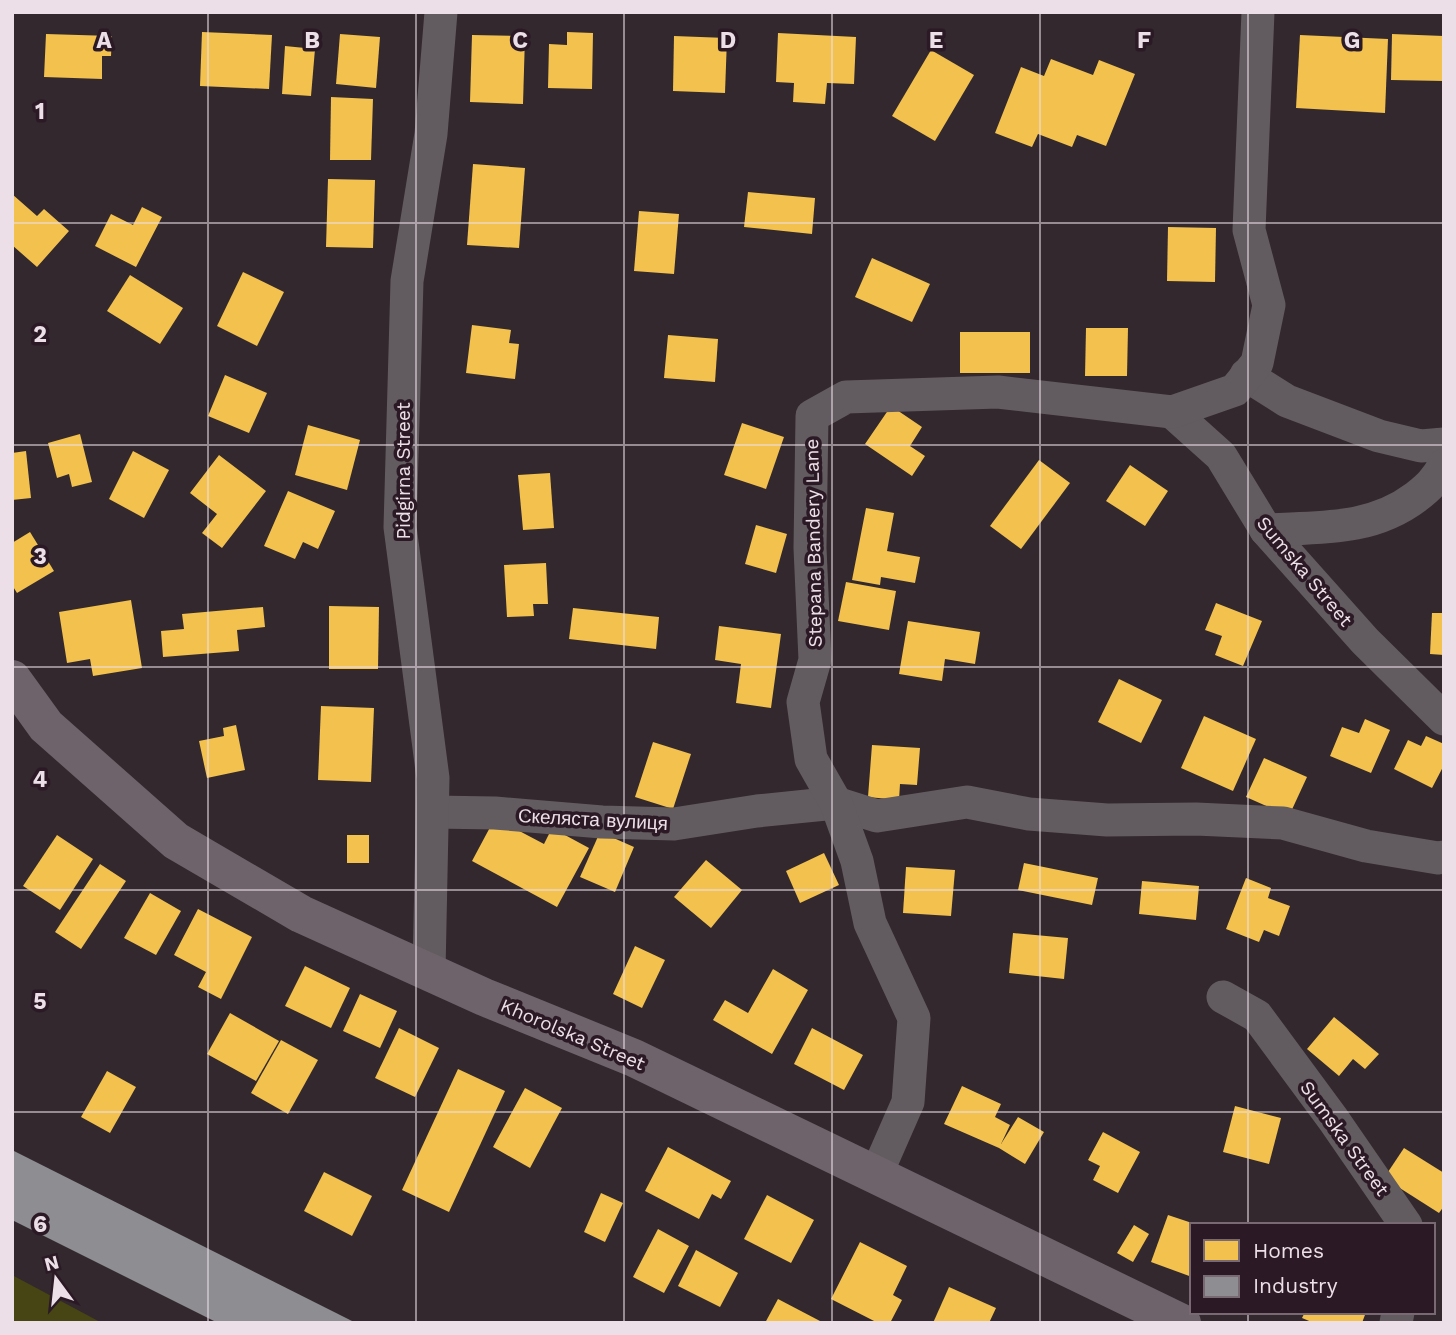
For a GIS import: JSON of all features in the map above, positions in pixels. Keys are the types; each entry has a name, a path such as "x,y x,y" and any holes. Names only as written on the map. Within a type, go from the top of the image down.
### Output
{"street":[{"name":"Pidgirna Street","path":"429,972 433,778 400,527 407,281 431,134 441,12"},
{"path":"1172,412 1235,390 1257,363 1269,304 1249,230 1258,12"},
{"path":"1247,375 1287,401 1379,436 1421,446 1444,444"},
{"name":"Stepana Bandery Lane","path":"876,1175 908,1102 914,1018 870,923 857,861 836,803 811,760 803,702 814,660 810,548 812,416 846,397 998,392 1172,412"},
{"name":"Sumska Street","path":"1172,412 1221,456 1266,530 1365,641 1444,719"},
{"path":"1266,530 1350,526 1398,510 1436,481 1444,465"},
{"name":"Khorolska Street","path":"12,679 46,726 176,841 301,914 484,997 634,1058 1182,1323"},
{"path":"836,803 877,816 967,802 1029,814 1107,820 1283,822 1366,846 1444,857"},
{"name":"Скеляста вулиця","path":"434,812 674,824 757,811 836,803"},
{"name":"Sumska Street","path":"1223,997 1257,1016 1405,1223"}],"shaded area":[{"path":"12,1275 102,1323 12,1323"}],"building: Homes":[{"path":"202,32 272,35 269,89 200,86"},
{"path":"567,32 593,33 592,89 548,88 549,44 567,45"},
{"path":"778,33 856,37 854,84 827,83 825,104 793,102 794,83 776,82"},
{"path":"46,34 112,36 111,56 102,56 102,79 44,77"},
{"path":"340,34 380,37 376,88 336,84"},
{"path":"1392,34 1444,36 1444,81 1391,80"},
{"path":"472,35 525,36 523,104 470,102"},
{"path":"1300,35 1388,39 1385,113 1296,108"},
{"path":"674,36 727,38 725,93 673,91"},
{"path":"285,46 315,49 311,96 282,94"},
{"path":"931,50 974,75 935,141 892,116"},
{"path":"1051,59 1093,75 1099,60 1135,74 1106,146 1077,135 1072,147 1038,134 1032,147 995,133 1021,67 1044,76"},
{"path":"331,97 373,99 371,160 330,160"},
{"path":"473,164 525,168 519,248 467,245"},
{"path":"328,179 375,180 373,248 326,247"},
{"path":"748,192 815,198 812,234 744,227"},
{"path":"12,194 37,216 44,209 69,231 37,267 12,245"},
{"path":"142,207 162,217 136,267 95,246 111,214 133,225"},
{"path":"639,211 679,214 674,274 634,271"},
{"path":"1168,227 1216,228 1215,282 1167,281"},
{"path":"872,258 930,284 912,322 855,297"},
{"path":"243,272 284,292 257,346 217,326"},
{"path":"130,275 183,308 160,344 107,311"},
{"path":"472,325 511,330 509,343 519,344 515,379 466,373"},
{"path":"1086,328 1128,328 1127,376 1085,376"},
{"path":"960,332 1030,332 1030,373 960,373"},
{"path":"668,335 718,339 715,382 664,378"},
{"path":"225,375 267,393 249,433 208,416"},
{"path":"891,406 922,427 910,446 925,456 912,476 865,444"},
{"path":"742,423 784,437 766,489 724,475"},
{"path":"308,425 360,440 347,490 295,475"},
{"path":"80,434 92,482 72,487 69,474 57,478 48,443"},
{"path":"26,451 31,498 12,500 12,453"},
{"path":"133,451 169,470 144,518 109,499"},
{"path":"219,455 266,491 222,548 202,533 217,514 190,493"},
{"path":"1039,460 1070,483 1021,549 990,526"},
{"path":"1130,465 1168,491 1145,526 1106,501"},
{"path":"550,473 554,528 523,530 518,475"},
{"path":"288,491 335,511 318,549 303,542 295,559 264,546"},
{"path":"866,508 894,513 887,551 920,557 915,583 881,577 880,585 852,580"},
{"path":"756,525 787,534 776,573 745,564"},
{"path":"30,532 54,571 17,593 12,585 12,543"},
{"path":"546,563 548,604 533,604 534,616 507,617 504,565"},
{"path":"846,582 896,591 889,630 838,621"},
{"path":"131,600 142,668 93,676 90,659 67,663 59,612"},
{"path":"1216,603 1262,621 1243,666 1215,655 1222,636 1205,630"},
{"path":"329,606 379,607 378,669 329,669"},
{"path":"263,607 265,627 237,630 239,651 163,657 161,631 184,629 182,614"},
{"path":"573,608 659,617 656,649 569,639"},
{"path":"1432,613 1444,613 1444,655 1430,654"},
{"path":"908,621 980,632 975,664 945,659 942,681 899,674"},
{"path":"719,626 781,634 771,708 736,703 741,664 715,660"},
{"path":"1119,679 1162,700 1141,743 1098,722"},
{"path":"321,706 374,708 371,782 318,780"},
{"path":"1204,716 1256,739 1233,791 1181,768"},
{"path":"1365,719 1390,730 1371,773 1330,756 1342,727 1359,733"},
{"path":"236,725 245,770 207,778 199,741 224,736 223,728"},
{"path":"1426,736 1444,744 1444,765 1432,788 1394,769 1408,740 1421,746"},
{"path":"653,742 691,754 673,809 635,797"},
{"path":"872,745 920,748 917,785 900,784 899,800 868,797"},
{"path":"1264,758 1307,777 1289,816 1246,797"},
{"path":"495,818 544,844 552,828 589,848 557,907 472,861"},
{"path":"600,832 634,847 615,892 580,877"},
{"path":"57,835 93,859 60,910 23,886"},
{"path":"347,835 369,835 369,863 347,863"},
{"path":"824,853 839,885 800,903 786,871"},
{"path":"706,860 742,890 711,928 674,897"},
{"path":"1024,863 1098,878 1092,905 1018,890"},
{"path":"100,864 126,881 81,949 55,932"},
{"path":"906,867 955,870 951,916 903,913"},
{"path":"1246,878 1271,888 1268,898 1290,906 1279,936 1264,930 1259,942 1226,929"},
{"path":"1142,881 1199,886 1196,920 1139,914"},
{"path":"150,893 181,911 156,955 124,938"},
{"path":"198,909 252,937 221,999 198,987 206,972 174,955"},
{"path":"1013,933 1068,938 1064,979 1009,973"},
{"path":"635,946 665,960 642,1008 613,994"},
{"path":"305,966 350,988 331,1028 285,1006"},
{"path":"773,969 808,990 772,1054 713,1020 725,1000 748,1013"},
{"path":"360,994 397,1011 380,1048 343,1031"},
{"path":"230,1013 279,1041 256,1081 207,1054"},
{"path":"1334,1017 1379,1054 1365,1069 1353,1059 1339,1076 1307,1049"},
{"path":"399,1028 439,1048 415,1097 375,1078"},
{"path":"812,1028 863,1055 844,1090 794,1064"},
{"path":"281,1040 318,1060 288,1114 251,1093"},
{"path":"458,1069 505,1091 449,1212 402,1190"},
{"path":"107,1071 136,1087 110,1133 81,1117"},
{"path":"962,1086 1001,1104 995,1117 1010,1125 1001,1144 1018,1117 1044,1132 1025,1164 999,1148 944,1124"},
{"path":"525,1088 562,1108 530,1168 493,1147"},
{"path":"1235,1106 1281,1118 1269,1164 1223,1152"},
{"path":"1103,1132 1140,1152 1118,1193 1093,1180 1100,1166 1088,1160"},
{"path":"668,1147 731,1181 721,1199 712,1194 699,1219 645,1191"},
{"path":"1404,1148 1444,1173 1444,1206 1439,1213 1384,1178"},
{"path":"324,1172 372,1196 352,1236 304,1211"},
{"path":"601,1193 623,1203 605,1242 584,1232"},
{"path":"767,1195 814,1220 791,1263 744,1239"},
{"path":"1168,1215 1192,1223 1190,1276 1151,1262"},
{"path":"1134,1225 1149,1234 1133,1262 1117,1253"},
{"path":"658,1229 689,1246 664,1293 633,1277"},
{"path":"860,1242 907,1266 893,1295 902,1300 890,1323 878,1323 831,1299"},
{"path":"696,1250 738,1273 720,1307 678,1286"},
{"path":"949,1287 996,1308 989,1323 933,1323"},
{"path":"778,1299 820,1321 819,1323 765,1323"},
{"path":"1304,1314 1365,1314 1362,1323 1314,1323 1302,1318"}],"building: Industry":[{"path":"12,1150 356,1323 218,1323 12,1220"}]}
